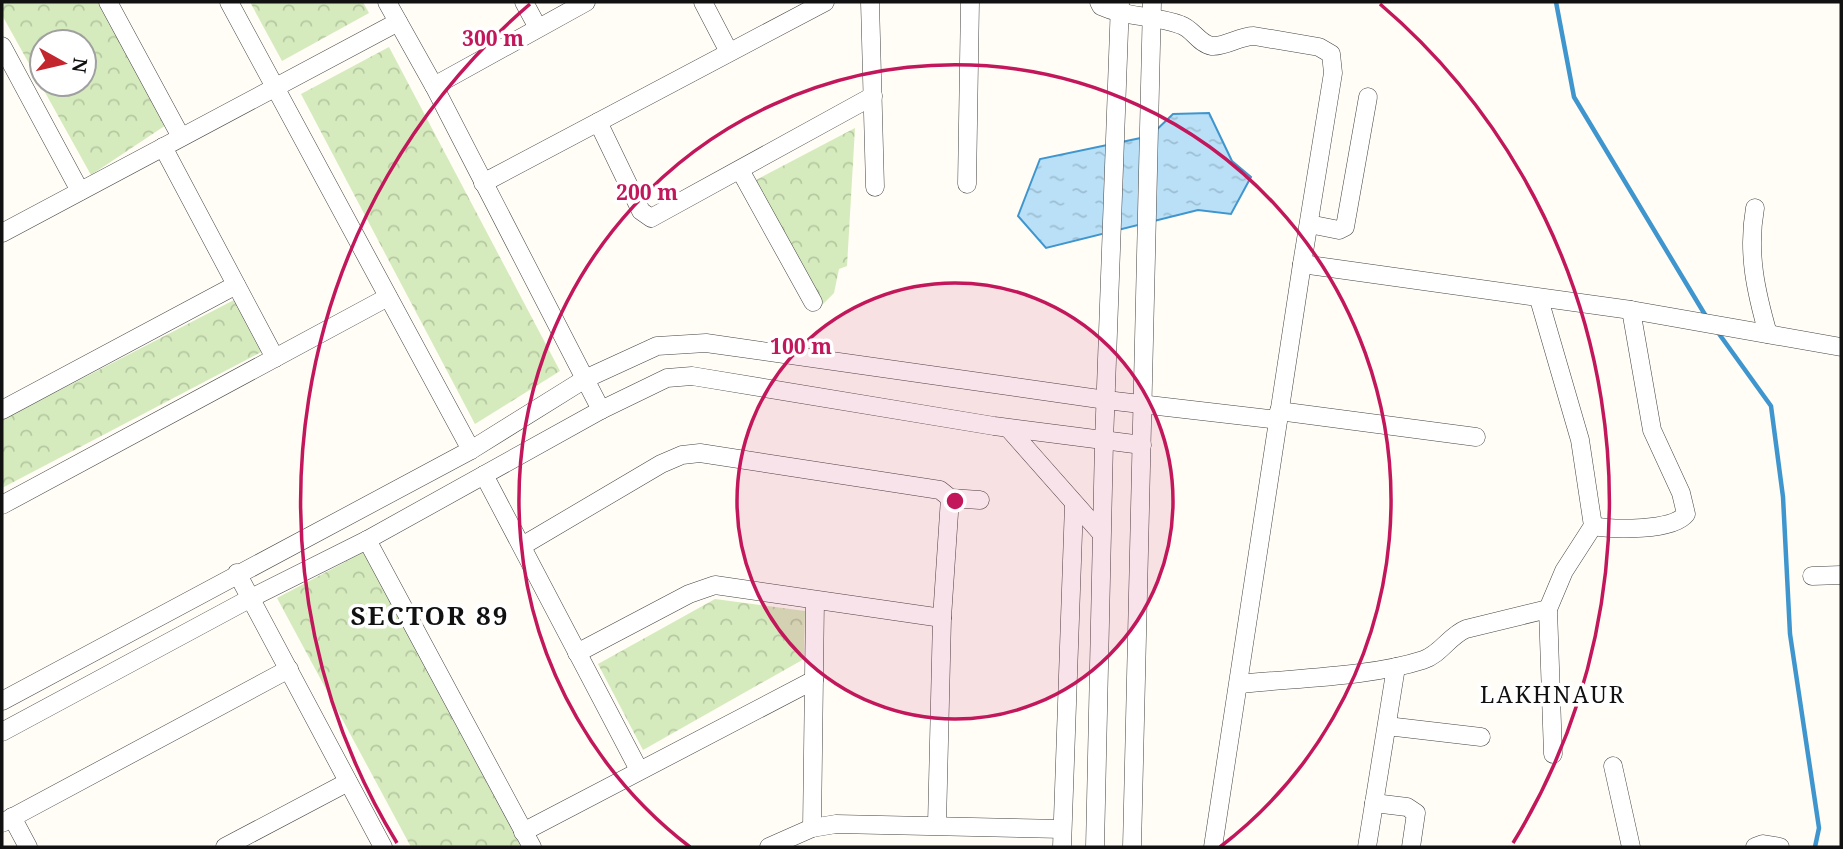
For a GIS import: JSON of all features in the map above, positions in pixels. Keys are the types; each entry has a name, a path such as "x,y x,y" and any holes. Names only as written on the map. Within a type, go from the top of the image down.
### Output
{"street":[{"path":"108,2 181,137"},
{"path":"229,2 471,450"},
{"path":"387,2 434,86 601,410"},
{"path":"524,2 538,27"},
{"path":"434,86 586,2"},
{"path":"703,2 729,52"},
{"path":"483,183 825,2"},
{"path":"870,2 875,187"},
{"path":"967,184 970,2"},
{"path":"1099,2 1101,6 1152,10 1182,25 1207,45 1215,46 1243,36 1254,36 1319,47 1331,54 1334,73 1302,264 1213,847"},
{"path":"1095,847 1101,533 1120,8"},
{"path":"1132,847 1152,10"},
{"path":"2,233 398,22"},
{"path":"2,46 80,191"},
{"path":"598,122 646,216 657,216 873,96"},
{"path":"1309,224 1339,230 1345,227 1368,97"},
{"path":"163,147 275,358"},
{"path":"740,170 813,302"},
{"path":"1755,208 1751,247 1753,273 1768,334"},
{"path":"1302,264 1631,310 1841,347"},
{"path":"2,410 236,285"},
{"path":"2,505 388,297"},
{"path":"1539,299 1580,440 1593,527 1564,571 1548,609 1553,754"},
{"path":"1593,527 1638,528 1681,520 1686,514 1681,493 1653,430 1631,310"},
{"path":"2,701 471,450 585,379 657,346 680,342 1106,400 1279,415 1476,437"},
{"path":"2,732 251,598 367,540 601,410 667,378 692,376 1009,429 1143,445"},
{"path":"1009,429 1101,533"},
{"path":"522,546 661,464 682,455 700,453 940,490 950,498 980,500"},
{"path":"484,475 639,770"},
{"path":"937,824 942,618 950,498"},
{"path":"1062,847 1074,504"},
{"path":"367,540 528,839 639,770 814,680"},
{"path":"237,573 383,847"},
{"path":"1812,576 1841,575"},
{"path":"577,653 689,594 715,585 942,618"},
{"path":"812,828 816,601"},
{"path":"1240,684 1396,667 1434,654 1456,633 1466,629 1548,609"},
{"path":"1367,847 1396,667"},
{"path":"28,847 7,820 289,669"},
{"path":"1068,688 1098,694"},
{"path":"1387,726 1481,737"},
{"path":"1613,766 1631,847"},
{"path":"225,847 348,782"},
{"path":"1374,803 1407,807 1416,813 1412,847"},
{"path":"769,847 812,828 836,824 937,824 1062,829"},
{"path":"1755,847 1763,844 1780,847"}],"green space":[{"path":"2,2 100,2 169,123 91,175 48,98 98,98 98,28 28,28 28,62 2,15"},
{"path":"250,2 363,2 369,13 282,61"},
{"path":"389,47 560,371 475,424 301,94"},
{"path":"855,128 847,266 839,269 834,293 822,305 756,180"},
{"path":"234,300 263,351 2,488 2,420"},
{"path":"364,552 521,847 411,847 277,598"},
{"path":"715,599 805,611 804,659 643,750 598,664"}],"water":[{"path":"1209,113 1232,161 1251,177 1231,214 1198,210 1046,248 1018,216 1040,159 1150,136 1173,114"}],"waterway":[{"path":"1556,2 1574,97 1707,318"},
{"path":"1717,331 1771,406 1783,497 1790,634 1819,828 1815,847"}],"district":[{"name":"SECTOR 89","path":"430,615"},
{"name":"LAKHNAUR","path":"1553,694"}]}
